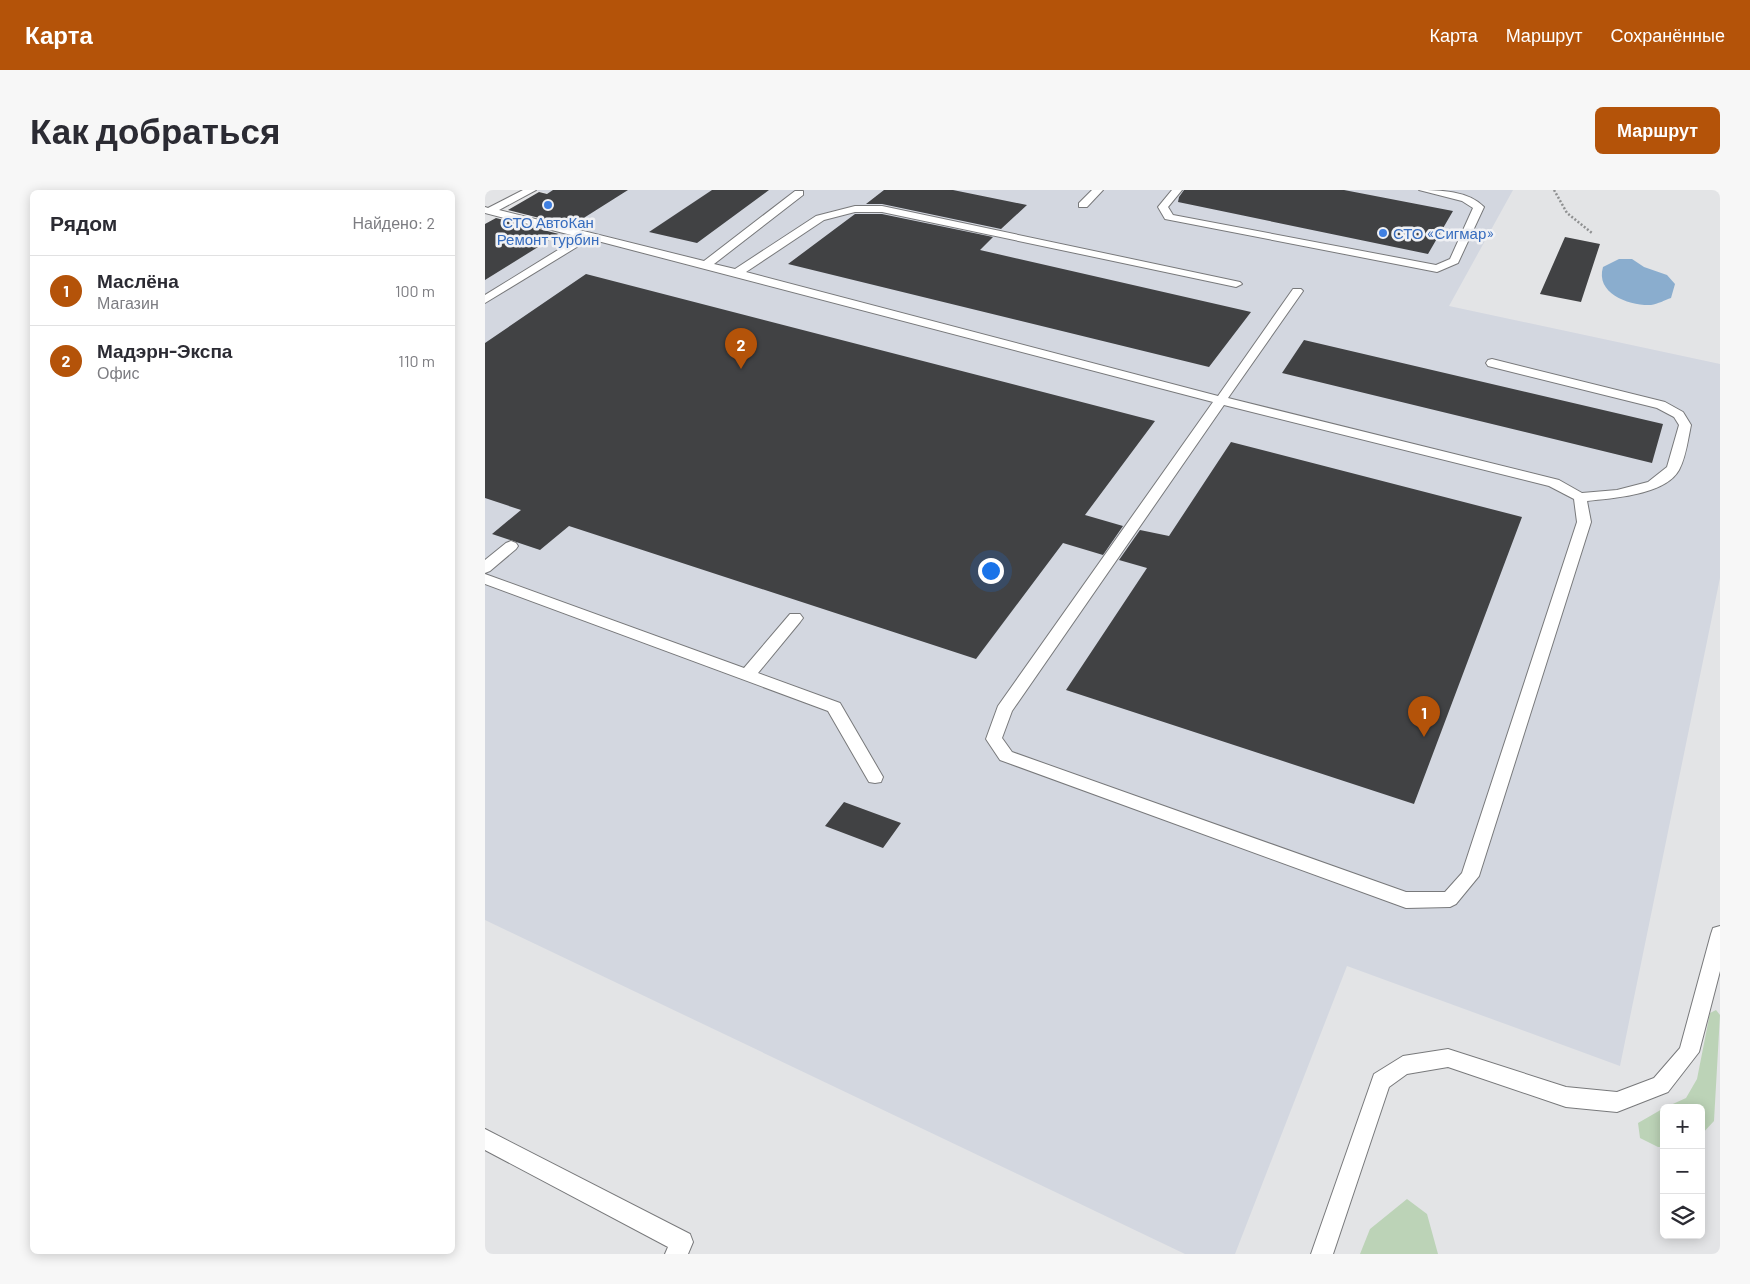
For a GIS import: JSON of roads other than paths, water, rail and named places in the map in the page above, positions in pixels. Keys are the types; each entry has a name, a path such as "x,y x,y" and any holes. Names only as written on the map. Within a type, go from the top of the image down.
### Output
{"lane":[{"path":"488,211 531,190"},
{"path":"1083,205 1098,190"},
{"path":"1177,190 1163,207 1169,217 1437,269 1454,261 1479,207 1465,199 1424,190"},
{"path":"706,265 799,193"},
{"path":"737,273 820,218 855,209 882,209 1237,284"},
{"path":"488,211 737,273 1220,400 1554,482 1580,497 1617,494 1653,485 1673,469 1685,425 1679,414 1661,405 1492,363"},
{"path":"485,300 589,236"},
{"path":"1297,291 1005,710 994,739 1006,756 1406,900 1451,899 1470,876 1584,522 1580,497"},
{"path":"485,568 511,546"},
{"path":"485,579 834,707 875,777"},
{"path":"747,675 795,618"},
{"path":"1322,1254 1381,1081 1403,1065 1448,1058 1566,1097 1617,1102 1661,1085 1689,1052 1720,934"},
{"path":"485,1139 682,1242 676,1254"}],"water":[{"path":"1619,259 1632,259 1644,267 1667,275 1675,284 1671,298 1651,305 1643,305 1624,301 1609,291 1604,284 1602,276 1603,267"}],"place":[{"name":"СТО АвтоКан Ремонт турбин","path":"548,205"},
{"name":"СТО «Сигмар»","path":"1383,233"},
{"name":"Мадэрн-Экспа","path":"741,369"},
{"name":"Маслёна","path":"1424,737"}]}
